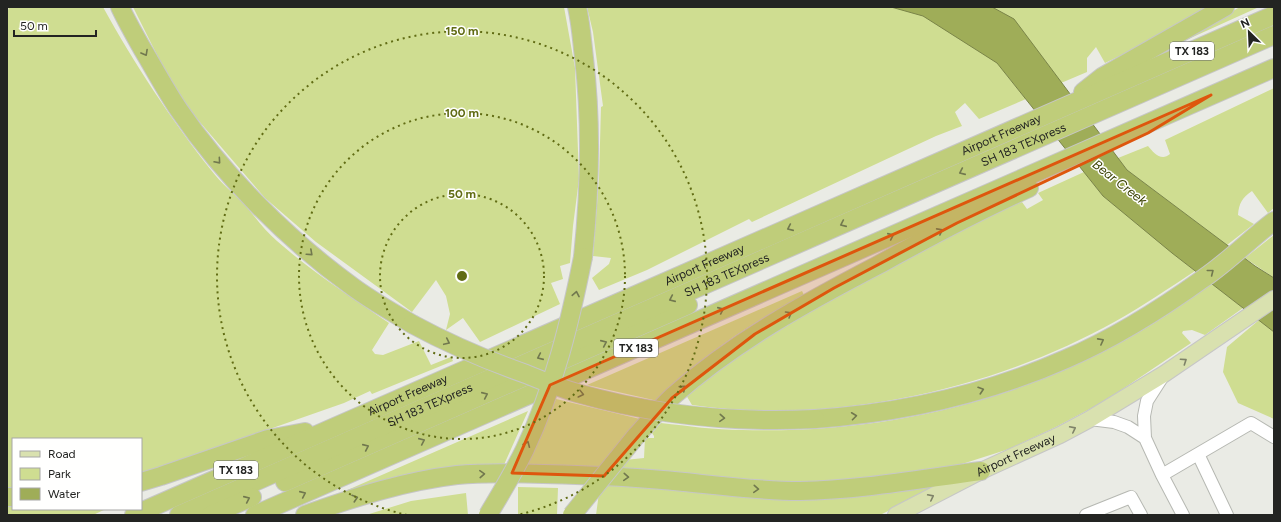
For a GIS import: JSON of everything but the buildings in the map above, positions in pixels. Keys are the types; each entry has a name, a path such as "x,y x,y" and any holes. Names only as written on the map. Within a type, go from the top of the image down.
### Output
{"highway":[{"path":"120,7 163,85 178,109 201,140 265,212 322,264 412,324 472,354 577,393 644,408 688,416 778,421 853,416 927,404 964,395 1033,373 1068,359 1136,323 1206,277 1272,222"},
{"path":"488,515 503,491 525,448 544,403 562,350 583,257 588,211 590,140 586,75 580,20 577,7"},
{"path":"1106,82 1225,7"},
{"name":"Airport Freeway","path":"134,515 987,142 1058,110 1106,82 1274,15"},
{"name":"SH 183 TEXpress","path":"211,515 1126,106 1274,35"},
{"name":"SH 183 TEXpress","path":"1126,106 1274,48"},
{"path":"572,515 636,436 672,398 718,359 755,334 847,281 957,223 1020,185 1145,130 1211,95 1274,68"},
{"name":"SH 183 TEXpress","path":"179,515 1001,161"},
{"name":"TX 183","path":"255,515 1020,185"},
{"path":"142,482 268,440 338,426"},
{"path":"305,515 378,490 419,480 458,475 498,473 626,476 757,489 799,491 838,490 877,486 918,479 981,472"}],"main road":[{"name":"Airport Freeway","path":"896,515 1090,419 1164,374 1274,299"}],"street":[{"path":"1164,374 1147,401 1144,416 1145,438 1183,515"},
{"path":"1090,419 1114,422 1128,427 1145,438"},
{"path":"1162,475 1251,423 1274,437"},
{"path":"1198,454 1227,515"},
{"path":"1086,515 1131,497 1141,515"}],"highlighted area":[{"path":"1211,95 1148,133 957,223 834,288 755,334 672,398 604,476 512,473 550,385"}],"green space":[{"path":"9,7 103,7 127,49 154,91 196,151 219,179 245,205 268,233 277,241 332,284 389,323 372,350 375,354 383,355 419,341 431,365 451,357 453,361 372,394 370,391 344,403 142,474 142,438 12,438 12,489 7,489 7,14"},
{"path":"133,7 564,7 575,68 579,179 570,263 560,266 563,279 551,283 560,304 480,342 463,318 446,330 450,314 446,296 436,280 412,312 316,242 265,198 186,106 161,63"},
{"path":"587,7 1210,7 1105,63 1096,47 1087,58 1087,72 1061,83 1045,61 1005,73 1026,99 979,119 965,103 955,112 962,126 936,136 752,222 749,219 647,270 599,290 592,278 609,264 611,258 593,256 599,179 601,107 603,106 593,32"},
{"path":"1240,7 1259,7 1184,41 1179,41"},
{"path":"1274,88 1274,208 1268,213 1252,191 1243,199 1239,207 1238,215 1254,224 1227,245 1127,170 1118,158 1148,146 1160,157 1167,156 1170,154 1165,140"},
{"path":"1084,172 1103,196 1195,271 1116,321 1068,346 1017,366 964,384 910,397 855,406 800,410 746,410 692,405 686,395 709,375 802,313 1005,208 1022,202 1027,209 1043,200 1038,193"},
{"path":"1274,235 1274,278 1245,258"},
{"path":"1212,284 1243,308 1205,335 1192,330 1183,331 1182,333 1191,343 1105,401 1056,427 1009,449 962,464 930,472 828,486 615,472 625,460 644,458 645,438 654,438 652,433 661,423 712,429 742,430 794,430 846,426 897,419 948,409 997,395 1046,377 1093,356 1148,327"},
{"path":"802,291 804,295 754,324 706,357 658,401 587,385"},
{"path":"1259,320 1274,332 1274,419 1238,403 1223,372 1227,347"},
{"path":"556,399 640,419 599,470 527,466"},
{"path":"528,411 503,467 338,498 336,495"},
{"path":"606,484 835,498 898,492 931,484 935,488 880,515 596,515 599,493"},
{"path":"518,487 558,488 557,515 518,515"},
{"path":"466,493 468,515 366,515 411,501"},
{"path":"7,503 12,503 12,510 104,510 93,515 7,515"}],"water":[{"name":"Bear Creek","path":"891,7 992,7 1014,19 1127,170 1255,266 1274,278 1274,332 1172,253 1103,196 997,63 923,16"}]}
